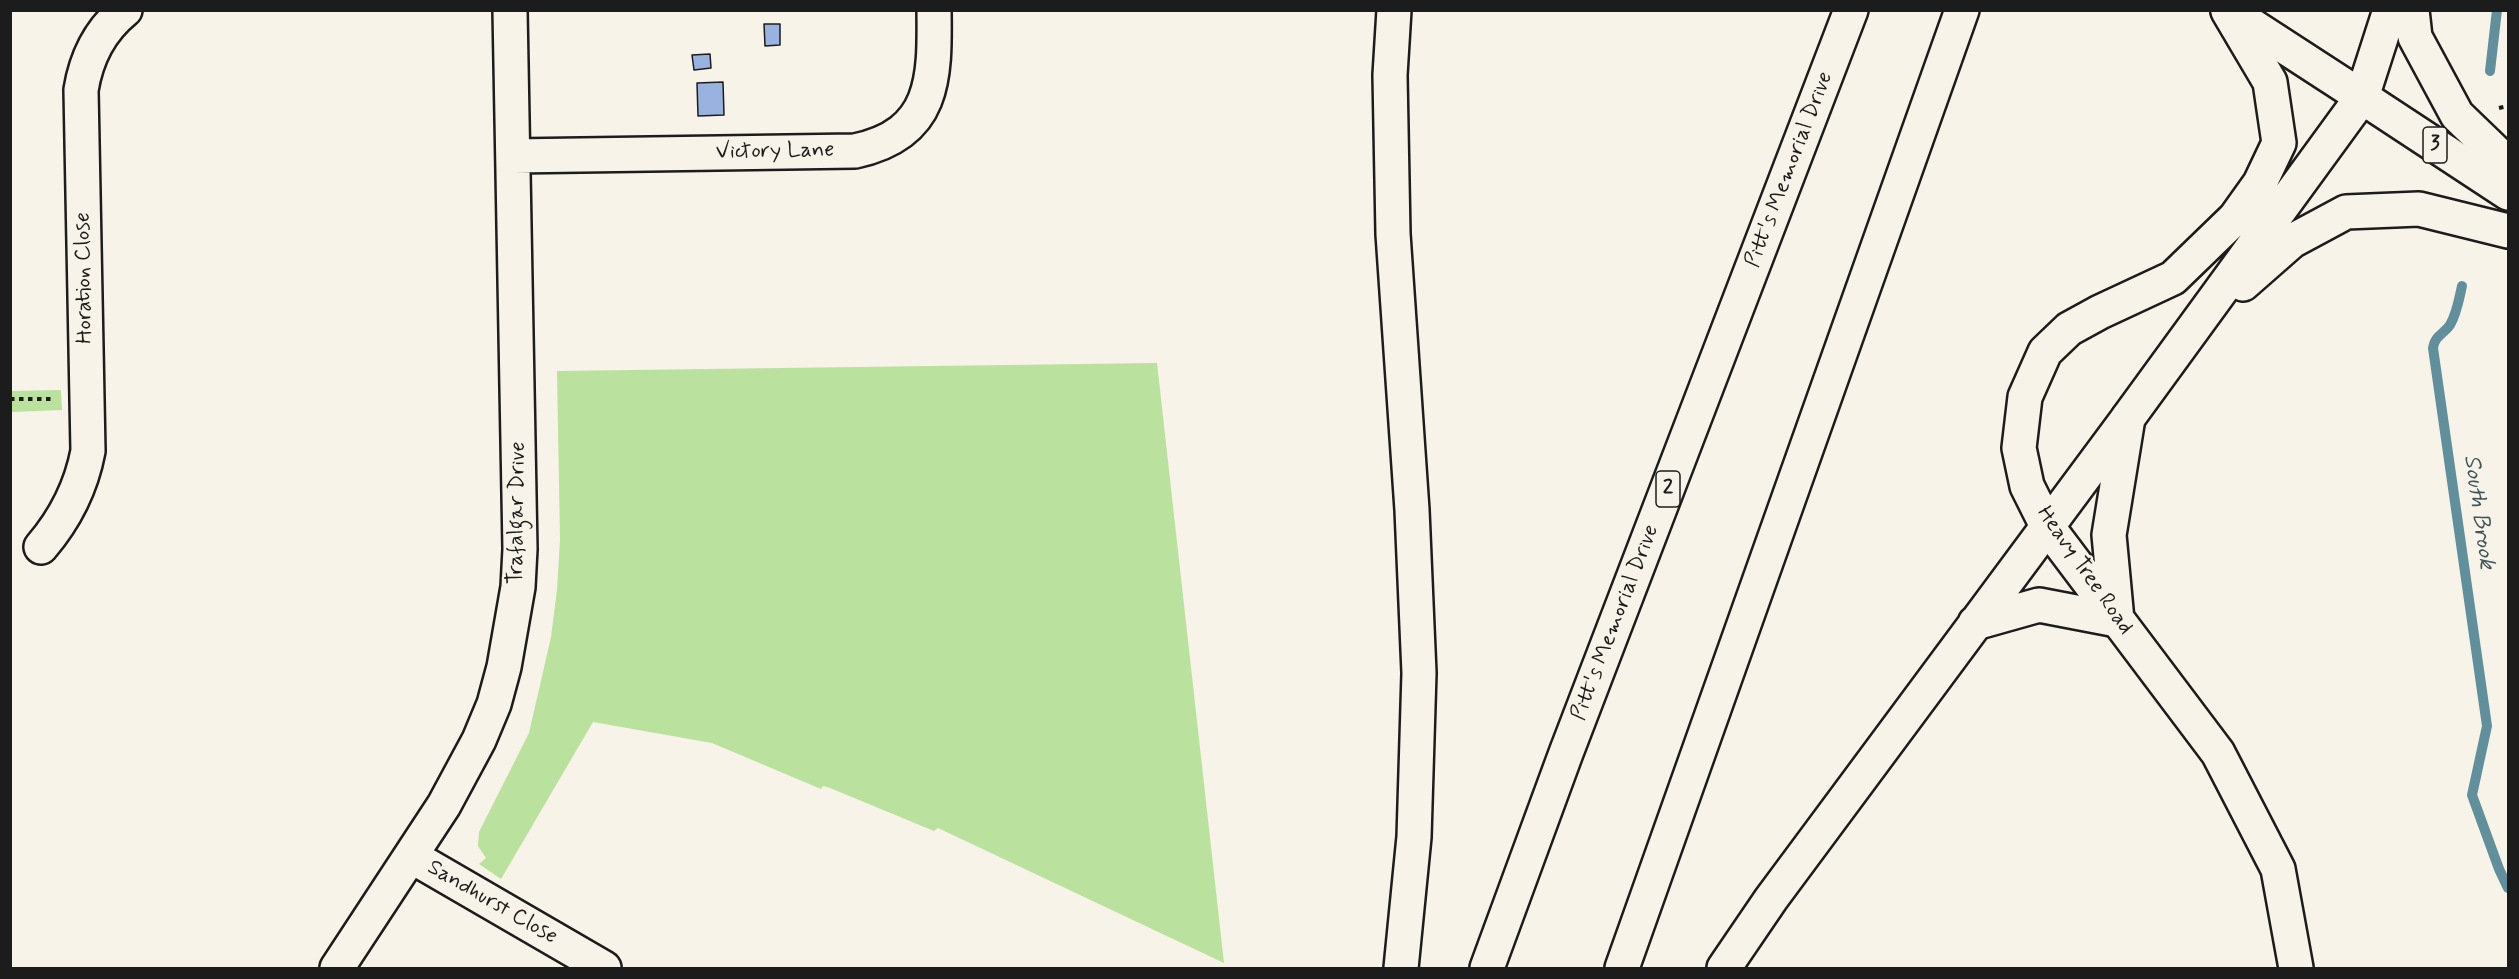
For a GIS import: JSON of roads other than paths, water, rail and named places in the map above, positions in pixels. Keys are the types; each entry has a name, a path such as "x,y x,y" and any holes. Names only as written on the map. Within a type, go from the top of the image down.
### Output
{"main road":[{"name":"Horation Close","path":"41,547 55,531 77,491 88,451 81,90 91,51 125,10"},
{"name":"Trafalgar Drive","path":"337,969 444,806 479,740 494,704 514,615 520,549 510,10"},
{"name":"Victory Lane","path":"513,156 855,151 872,147 889,139 920,112 933,77 934,10"},
{"path":"1394,10 1390,75 1393,234 1412,510 1419,673 1414,837 1401,969"},
{"name":"Pitt's Memorial Drive","path":"1487,969 1566,753 1851,10"},
{"path":"1622,969 1962,10"},
{"name":"Heavy Tree Road","path":"2228,10 2362,97"},
{"name":"Heavy Tree Road","path":"2228,10 2270,82 2279,143 2260,183 2235,218 2173,278 2069,329 2045,352 2025,397 2019,448 2027,486 2047,526 2218,753 2278,869 2296,969"},
{"path":"1724,969 1771,899 2199,323 2362,97 2390,10"},
{"path":"2412,10 2415,37 2457,115 2508,164"},
{"name":"3","path":"2362,97 2508,193"},
{"path":"2199,323 2292,241 2346,212 2419,209 2508,231"},
{"path":"1975,623 2039,604 2117,620 2109,535 2127,418"},
{"name":"Sandhurst Close","path":"411,856 604,969"}],"waterway":[{"name":"South Brook","path":"2490,71 2497,10"},
{"name":"South Brook","path":"2462,286 2458,306 2452,320 2448,328 2436,340 2433,348 2487,726 2472,795 2508,888"}]}
